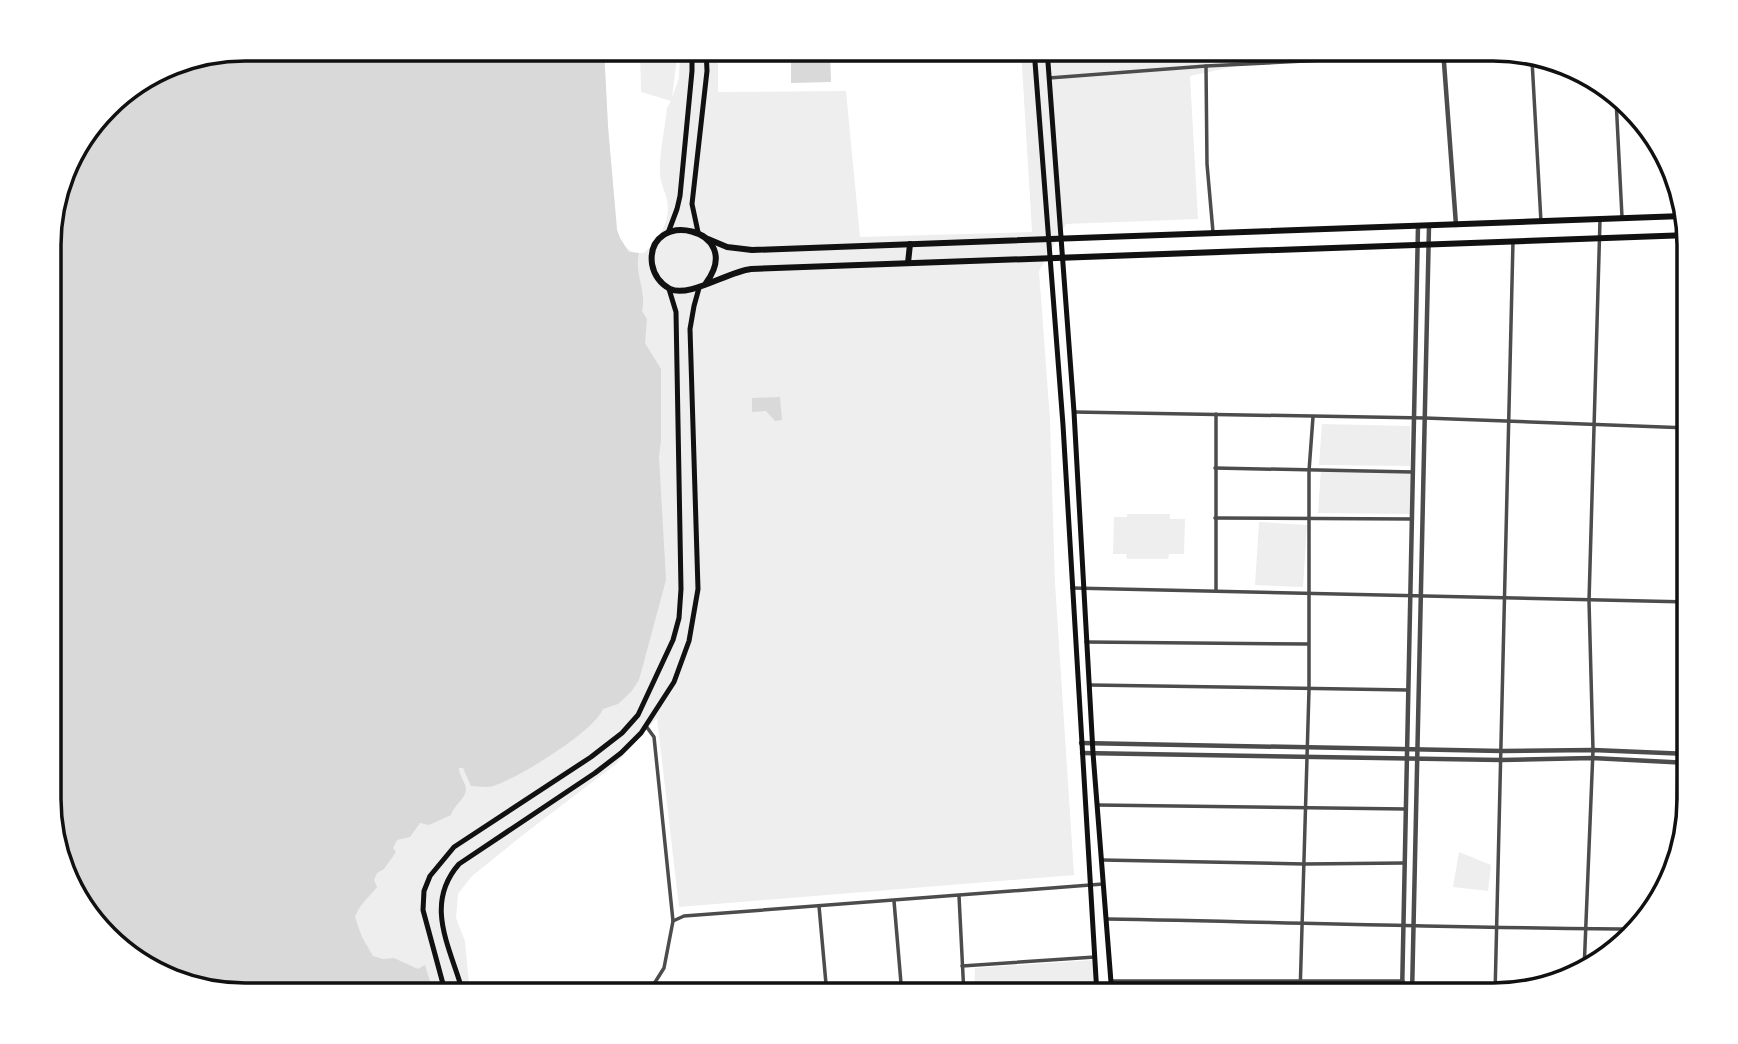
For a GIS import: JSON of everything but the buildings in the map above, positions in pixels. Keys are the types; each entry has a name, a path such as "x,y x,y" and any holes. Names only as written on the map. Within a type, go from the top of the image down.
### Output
{"main road":[{"path":"668,233 680,196 692,61"},
{"path":"698,232 692,204 706,61"},
{"path":"1035,61 1063,425 1096,982"},
{"path":"1048,61 1074,412 1093,753 1111,981"},
{"path":"443,983 424,911 424,891 430,876 454,847 592,757 630,724 638,715 673,640 679,618 681,556 676,312 669,289 655,275 652,256 660,239 668,233 683,229 698,232 727,247 752,250 1674,216"},
{"path":"669,289 684,292 738,271 751,269 1676,235"},
{"path":"706,283 712,275 715,256 707,238"},
{"path":"908,263 910,244"},
{"path":"460,983 439,914 443,890 449,876 459,864 621,753 646,726 664,700 689,641 698,589 690,329 699,288"},
{"path":"527,798 537,811"}],"street":[{"path":"1049,78 1285,61"},
{"path":"1444,61 1456,225"},
{"path":"1206,66 1207,164 1213,234"},
{"path":"1532,66 1541,222"},
{"path":"1617,110 1622,219"},
{"path":"1585,958 1593,750 1590,601 1600,220"},
{"path":"1111,981 1403,981 1418,226"},
{"path":"1412,982 1429,226"},
{"path":"1495,982 1513,241"},
{"path":"1074,412 1425,418 1676,427"},
{"path":"1216,414 1216,590"},
{"path":"1300,981 1309,690 1310,471 1313,417"},
{"path":"1215,468 1413,472"},
{"path":"1215,517 1412,519"},
{"path":"1072,589 1676,602"},
{"path":"1086,642 1308,644"},
{"path":"1090,685 1408,690"},
{"path":"646,726 654,737 673,921 664,968 655,983"},
{"path":"1081,743 1502,751 1593,750 1676,754"},
{"path":"1082,753 1501,760 1592,758 1676,762"},
{"path":"1097,805 1406,809"},
{"path":"1102,860 1405,863"},
{"path":"673,921 684,916 1104,884"},
{"path":"959,896 963,982"},
{"path":"894,901 901,982"},
{"path":"819,906 826,983"},
{"path":"1107,919 1497,929 1622,929"},
{"path":"962,966 1095,957"}],"shaded area":[{"path":"246,61 605,61 617,230 629,252 639,253 642,311 647,319 645,343 661,369 659,457 666,580 639,680 631,692 618,704 603,709 586,729 571,741 504,782 490,787 471,786 463,768 459,768 466,790 451,815 429,825 420,823 410,837 397,840 393,848 396,852 374,880 377,887 355,917 373,956 394,958 418,969 425,965 430,983 246,983 221,981 175,969 143,952 107,920 86,891 68,846 61,798 63,221 71,186 80,164 107,124 133,99 164,80 186,71 221,63"},
{"path":"605,61 617,230 626,248 644,253 659,236 667,215 667,200 660,166 667,108 671,101 641,92 640,61 677,61 672,98 679,78 680,61 718,61 718,92 846,91 860,237 1032,232 1022,61 1259,61 1190,76 1198,219 1066,224 1039,271 1050,420 1055,583 1074,875 679,907 657,718 616,764 472,876 458,894 456,918 465,941 469,983 221,981 175,969 143,952 107,920 92,901 75,869 63,823 61,798 61,246 63,221 71,186 86,153 107,124 133,99 164,80 186,71 221,63"},
{"path":"791,61 830,61 831,82 791,83"},
{"path":"780,397 782,420 775,421 766,411 752,412 752,398"},
{"path":"1322,424 1410,426 1410,466 1319,465"},
{"path":"1321,468 1411,473 1410,514 1318,513"},
{"path":"1127,514 1170,514 1170,519 1185,519 1184,554 1169,554 1168,559 1127,559 1126,554 1113,554 1114,517 1127,517"},
{"path":"1259,522 1307,525 1303,587 1255,585"},
{"path":"1459,852 1491,865 1488,891 1453,887"},
{"path":"1094,960 1093,982 974,982 975,968"}]}
